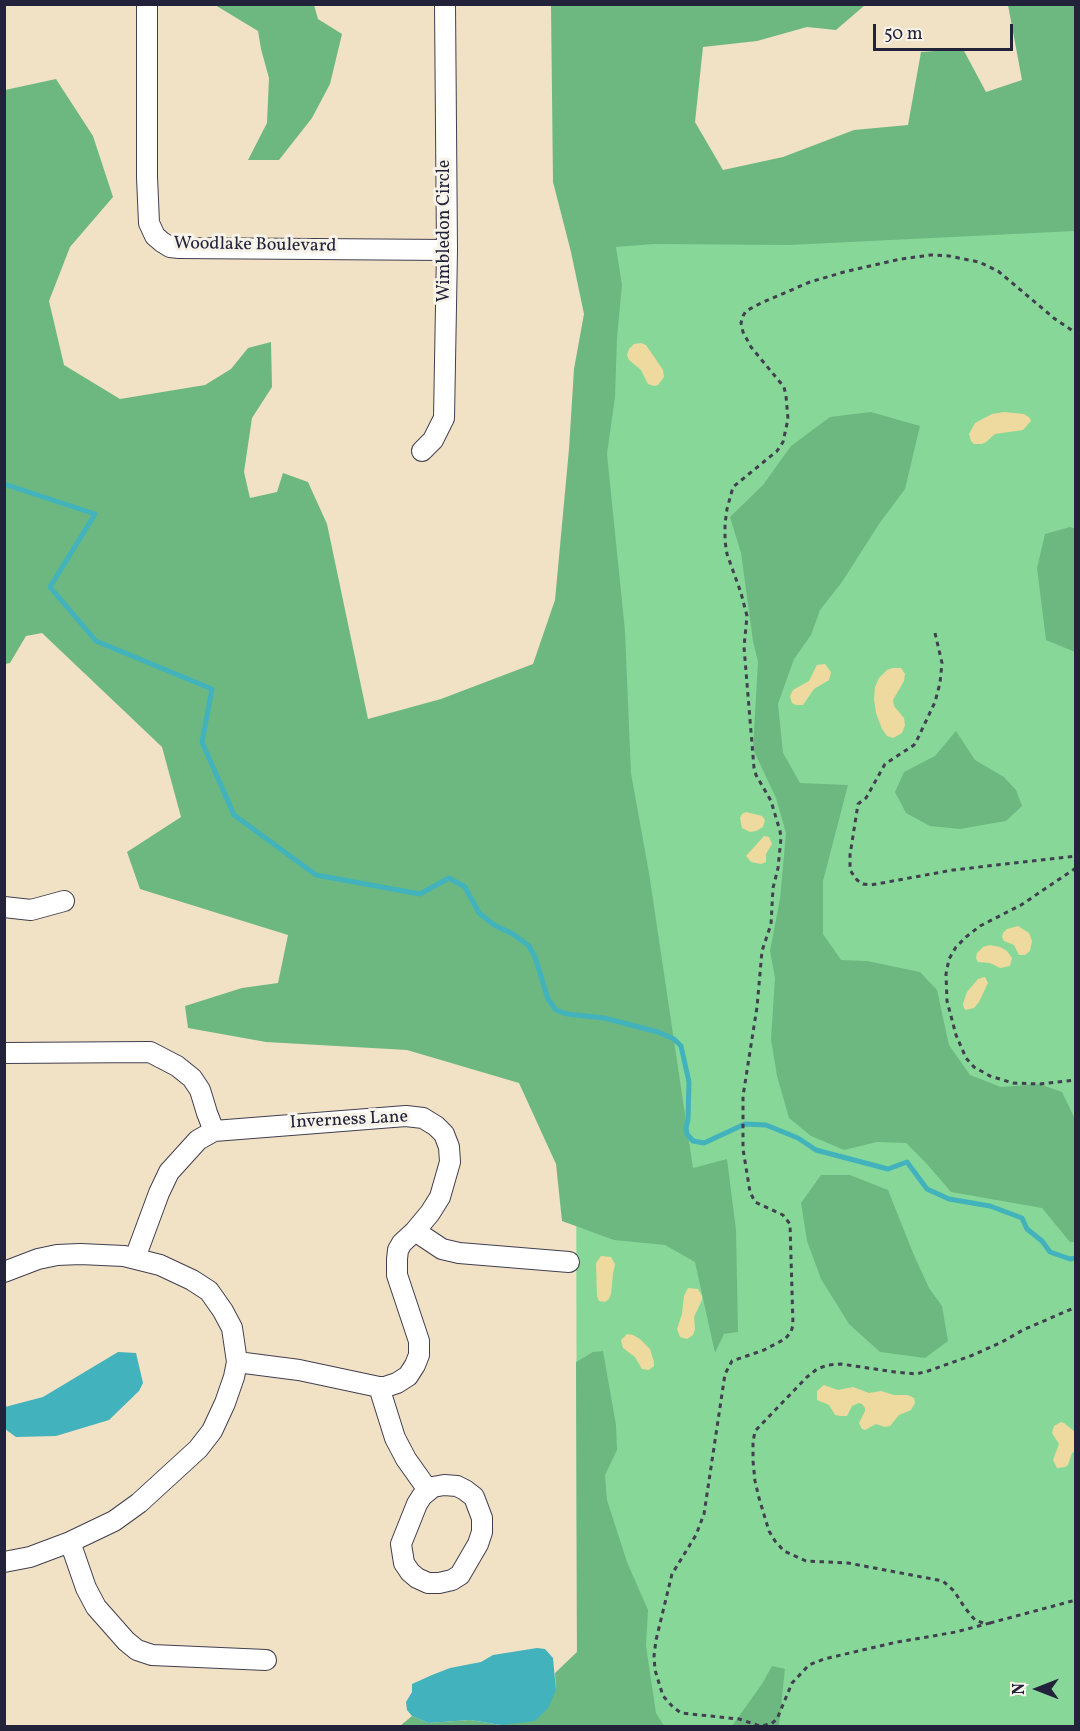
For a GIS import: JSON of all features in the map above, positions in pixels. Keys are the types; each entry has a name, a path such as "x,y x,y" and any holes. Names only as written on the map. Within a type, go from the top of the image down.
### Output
{"street":[{"name":"Woodlake Boulevard","path":"147,4 149,223 155,236 162,242 170,247 178,248 447,250"},
{"name":"Wimbledon Circle","path":"422,451 434,440 444,418 447,250 446,4"},
{"path":"4,907 32,910 64,901"},
{"path":"4,1053 150,1052 177,1066 192,1078 200,1090 214,1131 198,1140 169,1172 135,1258"},
{"name":"Inverness Lane","path":"214,1131 406,1116 423,1118 444,1134 449,1147 450,1162 440,1197 416,1231 402,1243 398,1250 397,1275 419,1341 416,1365 408,1376 397,1383 379,1387"},
{"path":"416,1231 442,1249 459,1253 569,1262"},
{"path":"4,1272 38,1259 57,1255 80,1254 135,1258 160,1265 209,1291 232,1328 237,1362 225,1403 212,1431 198,1449 139,1503 114,1521 70,1542 30,1557 4,1562"},
{"path":"237,1362 299,1370 379,1387 395,1438 406,1459 428,1490"},
{"path":"444,1485 457,1486 465,1490 474,1497 482,1518 482,1532 467,1565 460,1575 452,1580 439,1583 429,1583 410,1572 404,1563 401,1544 417,1504 428,1490 444,1485"},
{"path":"70,1542 86,1588 96,1607 126,1641 138,1650 152,1655 266,1660"}],"path":[{"path":"1076,333 1055,319 998,271 979,262 931,255 901,259 810,282 760,303 742,316 743,332 751,347 784,387 788,419 783,442 777,451 733,487 725,524 727,554 747,616 744,647 754,768 771,801 781,838 773,888 771,924 760,960 758,994 742,1096 742,1142 750,1192 755,1202 783,1215 790,1224 793,1325 785,1339 764,1350 732,1361 725,1374 704,1514 696,1536 672,1574 656,1640 654,1656 656,1670 663,1696 681,1713 739,1719 760,1726 771,1724 777,1719 792,1683 809,1665 824,1659 897,1642 956,1632 1076,1600"},
{"path":"935,633 942,663 935,702 914,744 885,764 866,798 858,804 850,855 850,870 857,880 871,885 953,870 1076,856"},
{"path":"1076,868 1021,905 980,926 966,937 949,959 946,974 947,1001 956,1035 966,1058 974,1067 990,1076 1013,1083 1040,1084 1076,1080"},
{"path":"990,1623 975,1620 954,1591 943,1581 848,1563 806,1561 784,1551 769,1531 759,1498 753,1461 755,1431 817,1369 841,1364 916,1374 982,1350 1076,1307"}],"green space":[{"path":"215,5 314,5 318,19 342,34 330,84 312,118 279,160 248,160 267,123 269,78 258,31"},
{"path":"551,5 865,5 836,30 807,27 757,41 703,47 695,122 723,170 783,157 854,130 908,125 921,52 963,49 986,92 1022,80 1008,5 1075,5 1075,231 789,245 654,244 616,247 622,285 615,397 607,454 625,631 631,773 649,873 693,1168 727,1159 736,1230 738,1332 724,1334 715,1353 695,1262 665,1245 614,1240 562,1221 556,1164 519,1083 407,1050 266,1042 188,1028 185,1006 242,988 278,983 288,935 140,889 127,852 181,817 162,747 42,633 26,636 10,663 5,664 5,90 56,79 93,136 113,197 70,247 49,301 64,365 120,399 205,385 231,369 248,348 271,342 272,387 252,418 244,472 250,498 277,492 283,473 308,482 327,524 368,719 441,699 533,664 555,600 574,369 584,314 553,182"},
{"path":"593,224 1075,229 1075,1726 577,1726 576,1015"},
{"path":"871,412 920,426 905,489 879,524 842,582 820,610 811,635 794,659 778,704 783,753 800,783 848,785 823,881 823,934 841,960 867,961 920,972 937,990 949,1045 970,1075 1001,1087 1039,1084 1062,1092 1075,1119 1075,1242 1070,1242 1042,1208 951,1192 906,1143 877,1142 844,1150 811,1136 789,1118 777,1076 771,1039 775,978 770,951 780,899 786,833 776,798 753,749 758,662 741,553 730,517 763,485 791,446 830,417"},
{"path":"1070,527 1076,529 1075,652 1046,640 1037,568 1045,534"},
{"path":"956,731 975,760 1004,777 1016,790 1022,806 1006,821 960,829 930,826 906,813 895,792 904,772 935,756"},
{"path":"821,1175 850,1175 888,1190 929,1288 942,1306 948,1341 925,1358 880,1352 849,1324 821,1279 807,1241 801,1203"},
{"path":"603,1351 616,1425 617,1450 605,1475 607,1500 627,1562 648,1610 646,1646 656,1713 664,1726 400,1726 412,1716 428,1723 470,1720 501,1725 556,1690 555,1673 577,1652 576,1362 593,1352"},
{"path":"772,1666 785,1669 779,1725 781,1726 732,1726 762,1684"}],"sand":[{"path":"634,344 646,345 663,370 664,377 658,385 648,384 641,370 629,360 627,355 629,349"},
{"path":"1004,412 1024,414 1031,421 1023,430 995,434 982,444 974,444 971,441 969,434 975,423 992,414"},
{"path":"825,664 831,672 829,680 814,689 803,705 792,703 790,696 793,690 809,681 817,665"},
{"path":"901,668 905,674 904,681 893,700 894,706 904,718 905,725 902,733 893,738 887,736 882,729 874,699 875,687 879,678 887,670"},
{"path":"746,812 762,816 765,820 763,827 750,832 742,828 740,818"},
{"path":"764,836 769,837 772,844 766,854 766,862 761,864 751,862 746,856"},
{"path":"1018,926 1029,933 1032,941 1030,951 1025,955 1019,955 1014,945 1004,941 1002,937 1007,929"},
{"path":"990,945 1007,951 1012,958 1010,966 1000,968 990,963 978,962 977,953 983,947"},
{"path":"985,977 988,983 979,1002 974,1008 966,1010 963,1004 967,992 978,979"},
{"path":"601,1256 611,1257 615,1264 611,1294 605,1302 599,1301 597,1296 596,1263"},
{"path":"688,1288 698,1289 702,1300 694,1317 693,1335 687,1339 680,1337 677,1329"},
{"path":"627,1334 640,1339 650,1349 654,1366 649,1370 642,1369 635,1357 623,1348 621,1340"},
{"path":"824,1385 838,1390 853,1387 869,1393 881,1391 894,1395 908,1395 914,1398 915,1403 911,1410 899,1415 890,1426 876,1424 865,1430 859,1423 865,1411 862,1404 852,1406 847,1416 835,1415 829,1405 817,1400 817,1391"},
{"path":"1061,1422 1075,1432 1075,1451 1068,1465 1057,1468 1053,1460 1059,1444 1052,1433 1054,1426"}],"water":[{"path":"118,1352 136,1353 143,1383 139,1391 109,1420 56,1436 16,1437 5,1429 5,1407 43,1397"},
{"path":"537,1648 545,1649 553,1658 556,1690 548,1708 535,1721 501,1725 470,1720 428,1723 412,1716 407,1710 406,1702 412,1692 412,1684 450,1668 481,1662 493,1655"}],"waterway":[{"path":"4,484 95,514 50,587 96,641 212,689 202,742 234,815 316,875 420,894 449,878 465,887 479,913 529,946 535,957 548,999 556,1010 567,1014 604,1018 658,1032 674,1039 681,1046 689,1082 686,1128 687,1134 693,1141 704,1143 745,1124 766,1125 798,1138 816,1150 888,1169 907,1162 927,1189 949,1199 990,1206 1022,1218 1027,1229 1042,1241 1050,1252 1070,1259 1076,1258"}]}
